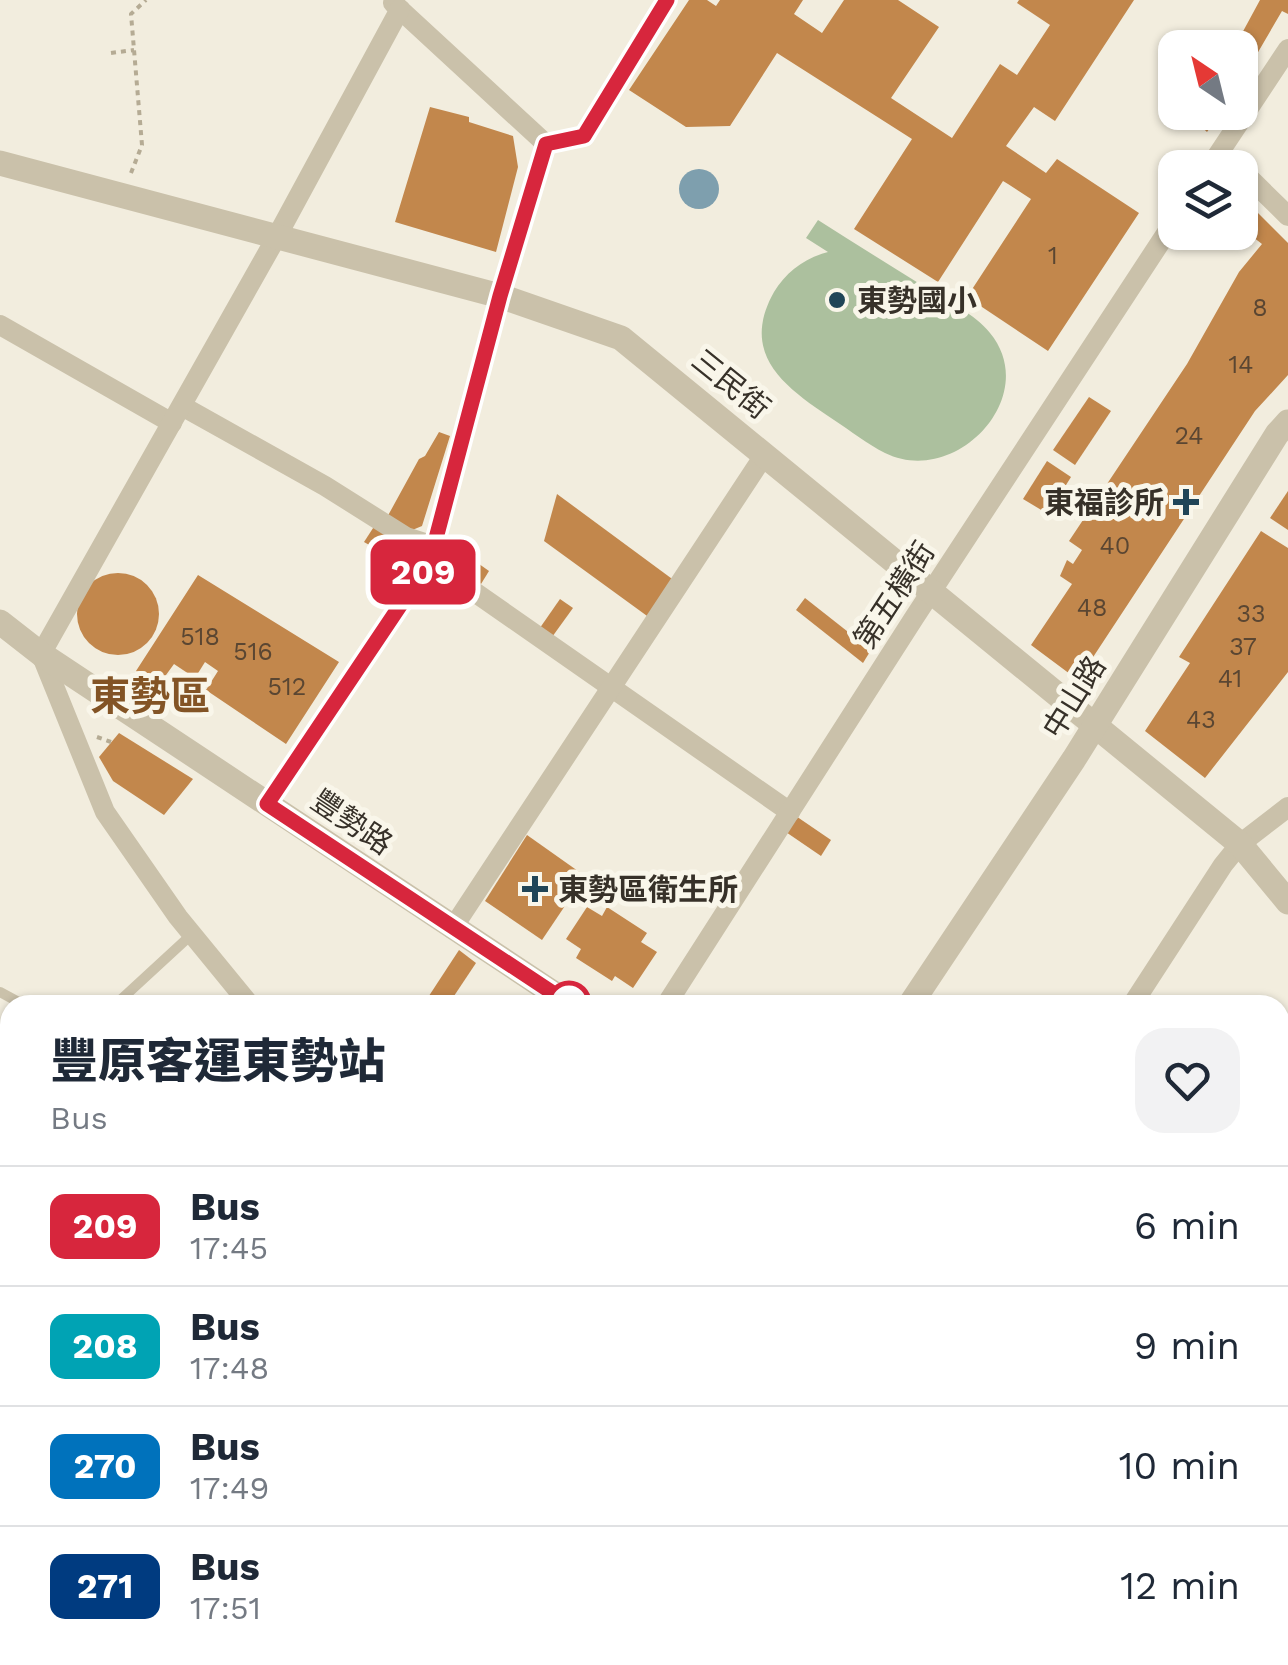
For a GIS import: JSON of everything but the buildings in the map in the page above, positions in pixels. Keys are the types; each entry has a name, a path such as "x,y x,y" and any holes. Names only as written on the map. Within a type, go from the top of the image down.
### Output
{"street":[{"path":"546,144 584,136 667,0"},
{"path":"242,995 192,934 105,812 42,654 276,238 398,3 546,144"},
{"path":"1221,150 1288,48"},
{"path":"267,804 432,553 500,296 546,144"},
{"name":"三民街","path":"0,162 500,296 620,338 1240,844 1288,902"},
{"path":"1258,187 1288,216"},
{"name":"第五橫街","path":"672,995 1158,246"},
{"path":"0,325 325,486 432,553 610,688 790,812"},
{"name":"中山路","path":"917,995 1284,434"},
{"path":"452,929 765,454"},
{"name":"豐勢路","path":"0,622 42,654 555,995"},
{"path":"1139,995 1240,844 1288,807"}],"lane":[{"path":"126,995 192,934"}],"path":[{"path":"123,196 142,145 132,14 146,0"},
{"path":"111,53 134,50"}],"green space":[{"path":"818,220 961,309 990,333 1003,358 1006,383 998,408 984,430 963,447 939,458 912,460 885,453 800,396 773,368 762,335 764,315 774,292 790,272 828,252 806,238"}],"water":[{"path":"699,169 713,175 719,189 713,203 699,209 685,203 679,189 685,175"}],"bus line":[{"name":"209","path":"555,995 267,804 430,561 500,296 546,144 584,136 667,0"}],"place":[{"name":"東勢國小","path":"837,300"},
{"name":"東福診所","path":"1186,502"},
{"name":"東勢區衛生所","path":"535,889"}],"district":[{"name":"東勢區","path":"150,696"}]}
